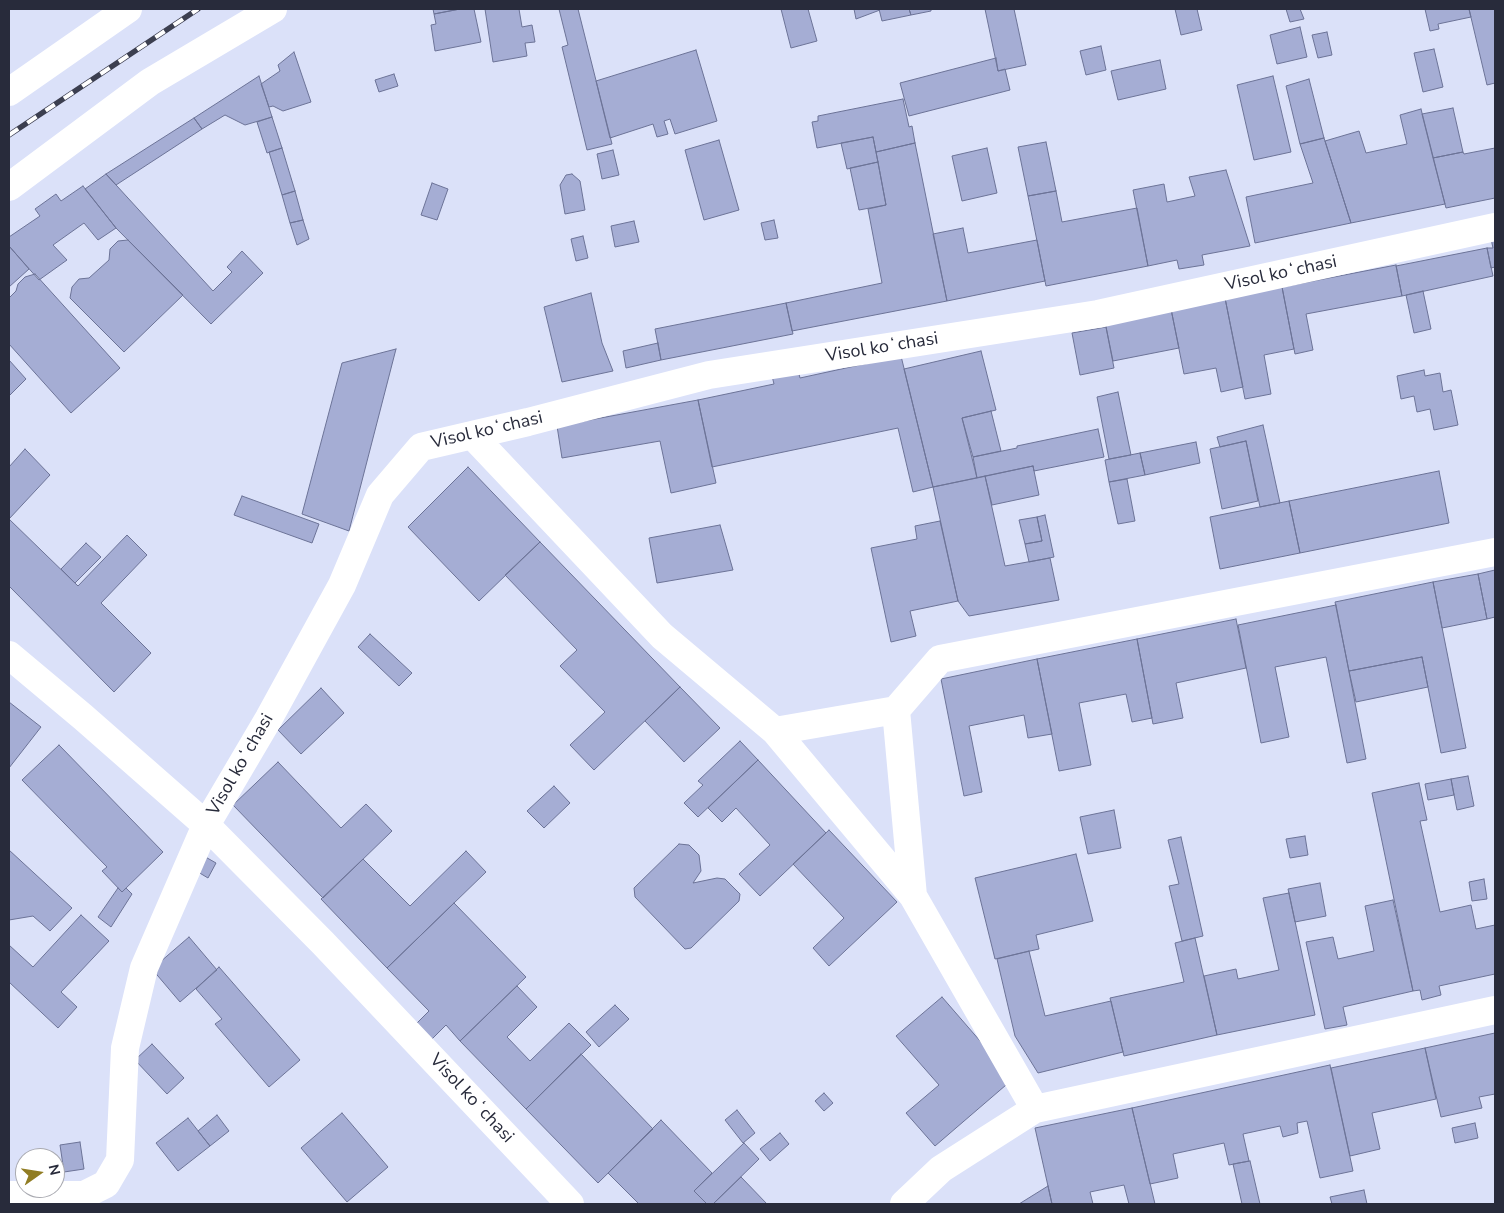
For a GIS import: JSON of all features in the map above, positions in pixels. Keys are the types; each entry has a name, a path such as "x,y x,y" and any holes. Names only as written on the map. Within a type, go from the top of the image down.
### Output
{"street":[{"path":"9,92 128,9"},
{"path":"9,187 150,82 273,9"},
{"name":"Visol koʻchasi","path":"570,1204 323,944 206,825 269,718 342,585 380,495 421,447 528,422 709,375 1098,314 1495,227"},
{"path":"472,435 662,636 775,731 913,896 1035,1109"},
{"path":"775,731 896,710 940,659 1495,552"},
{"path":"9,655 206,825 144,968 125,1048 120,1160 106,1184 84,1195 9,1195"},
{"path":"896,710 913,896"},
{"path":"904,1204 941,1169 1035,1109 1495,1010"}],"building":[{"path":"433,9 460,9 434,14"},
{"path":"460,9 474,9 481,42 435,51 431,25 436,24 434,14"},
{"path":"485,9 519,9 522,27 532,25 535,42 525,43 527,56 493,62"},
{"path":"559,9 578,9 612,144 587,150 562,47 568,45"},
{"path":"781,9 808,9 817,41 791,48"},
{"path":"854,9 879,9 880,10 856,19"},
{"path":"879,9 909,9 911,15 882,21"},
{"path":"909,9 931,9 931,11 911,15"},
{"path":"985,9 1014,9 1026,65 998,71"},
{"path":"1175,9 1197,9 1202,30 1181,35"},
{"path":"1286,9 1300,9 1304,19 1290,22"},
{"path":"1425,9 1469,9 1471,17 1438,24 1439,29 1430,31"},
{"path":"1469,9 1495,9 1495,83 1487,85"},
{"path":"1300,27 1307,57 1277,64 1270,35"},
{"path":"1327,32 1332,55 1318,58 1312,35"},
{"path":"1101,46 1106,70 1086,75 1080,51"},
{"path":"1434,49 1443,87 1423,92 1414,53"},
{"path":"696,50 717,121 675,134 670,119 664,121 668,134 657,137 653,124 610,138 596,81"},
{"path":"294,52 311,102 283,111 273,106 269,107 261,84 280,71 278,65"},
{"path":"996,58 998,71 1005,69 1010,90 909,116 900,83"},
{"path":"1160,60 1166,89 1118,100 1111,71"},
{"path":"394,74 398,86 379,92 375,80"},
{"path":"259,76 272,117 245,125 225,115 202,129 194,118"},
{"path":"1273,76 1291,152 1254,160 1237,85"},
{"path":"1309,79 1324,138 1300,144 1286,86"},
{"path":"903,99 909,127 912,126 915,143 876,152 873,137 817,148 812,122 818,121 818,116"},
{"path":"1453,108 1463,152 1433,158 1422,114"},
{"path":"1421,109 1445,204 1351,223 1325,141 1359,131 1366,153 1407,144 1400,115"},
{"path":"272,117 282,148 267,153 257,122"},
{"path":"194,118 202,129 116,185 106,174"},
{"path":"873,137 878,162 847,169 841,143"},
{"path":"1324,138 1351,223 1255,243 1246,197 1313,183 1300,144"},
{"path":"719,140 739,210 704,220 685,150"},
{"path":"1046,142 1056,191 1028,196 1018,147"},
{"path":"915,143 947,301 792,331 786,303 882,283 868,209 886,205 876,152"},
{"path":"282,148 295,191 282,195 269,152"},
{"path":"987,148 997,193 962,201 952,156"},
{"path":"1495,148 1495,198 1446,208 1433,158"},
{"path":"613,150 619,175 602,179 597,154"},
{"path":"878,162 886,205 859,210 850,168"},
{"path":"1226,170 1250,246 1202,255 1204,265 1179,269 1177,260 1148,266 1133,190 1164,184 1167,202 1195,196 1189,177"},
{"path":"106,174 213,291 232,272 227,267 242,251 263,273 211,324 116,228 85,189"},
{"path":"572,174 580,181 585,210 565,214 560,185 566,175"},
{"path":"432,183 448,189 437,220 421,215"},
{"path":"83,186 116,228 98,240 84,223 53,245 67,260 39,280 9,246 9,237 40,216 35,209 56,194 61,201"},
{"path":"295,191 303,220 290,223 282,195"},
{"path":"1056,191 1062,222 1137,208 1148,266 1046,286 1028,196"},
{"path":"303,220 309,239 297,245 290,223"},
{"path":"774,220 778,238 765,240 761,223"},
{"path":"634,221 639,242 615,247 611,226"},
{"path":"963,228 968,253 1037,240 1045,281 947,301 933,234"},
{"path":"583,236 588,258 576,261 571,239"},
{"path":"1495,238 1495,267 1491,268 1487,248 1493,248 1491,239"},
{"path":"128,240 183,295 124,352 70,298 72,287 79,279 89,278 109,260 110,249 118,241"},
{"path":"9,246 29,269 9,287"},
{"path":"1487,248 1493,276 1402,296 1396,266"},
{"path":"1396,265 1402,296 1306,314 1313,350 1295,354 1282,287"},
{"path":"35,274 120,368 71,413 9,344 9,298 25,277"},
{"path":"1282,287 1294,349 1264,355 1271,394 1245,399 1225,298"},
{"path":"1423,291 1431,329 1414,333 1406,295"},
{"path":"591,293 602,343 613,371 562,382 544,307"},
{"path":"1225,298 1243,387 1221,392 1216,368 1184,374 1171,309"},
{"path":"786,303 793,334 661,360 655,329"},
{"path":"1171,309 1179,348 1113,361 1105,322"},
{"path":"1106,327 1114,368 1080,375 1072,333"},
{"path":"658,343 661,360 626,368 623,351"},
{"path":"396,349 349,531 302,514 342,363"},
{"path":"981,351 996,410 962,418 977,478 933,487 904,369"},
{"path":"901,356 933,487 913,492 898,428 712,467 698,400 774,384 772,376 798,370 800,378"},
{"path":"9,360 26,379 9,396"},
{"path":"1424,370 1425,376 1440,373 1443,392 1451,390 1458,425 1434,430 1430,409 1417,412 1414,396 1401,399 1397,376"},
{"path":"1118,392 1131,455 1109,459 1097,397"},
{"path":"698,400 716,483 671,493 660,441 562,458 557,426"},
{"path":"991,411 1001,451 973,457 962,418"},
{"path":"1263,425 1280,503 1260,507 1246,441 1220,447 1217,437"},
{"path":"1098,429 1104,457 1034,471 1033,466 977,478 973,457"},
{"path":"1246,441 1258,501 1222,509 1210,449"},
{"path":"1196,442 1200,463 1145,475 1140,453"},
{"path":"25,449 50,475 9,519 9,467"},
{"path":"1140,453 1145,475 1109,482 1105,460"},
{"path":"1033,466 1039,495 992,505 985,476"},
{"path":"468,467 540,542 479,601 408,527"},
{"path":"1439,471 1449,523 1300,553 1289,501"},
{"path":"985,476 1005,566 1050,558 1059,600 969,616 958,601 933,487"},
{"path":"1127,479 1135,521 1118,524 1109,482"},
{"path":"242,496 319,524 312,543 234,515"},
{"path":"1289,501 1300,553 1220,569 1210,517"},
{"path":"1045,515 1054,557 1029,562 1025,544 1042,541 1037,517"},
{"path":"1037,517 1042,541 1025,544 1019,520"},
{"path":"9,519 78,586 127,535 147,555 101,603 151,653 114,692 9,586"},
{"path":"940,521 958,601 910,611 916,636 891,642 871,548 917,539 915,526"},
{"path":"720,525 733,570 657,583 649,538"},
{"path":"540,542 680,687 594,770 570,745 605,712 560,666 577,650 505,575"},
{"path":"86,543 101,557 75,583 61,569"},
{"path":"1495,570 1495,617 1487,619 1478,574"},
{"path":"1478,574 1487,619 1442,628 1433,582"},
{"path":"1433,582 1466,748 1441,753 1422,657 1349,671 1335,602"},
{"path":"1336,605 1366,759 1347,763 1326,657 1275,667 1289,737 1261,743 1238,625"},
{"path":"1236,619 1246,668 1176,683 1183,718 1153,724 1137,639"},
{"path":"370,634 412,673 399,686 358,647"},
{"path":"1137,639 1152,718 1132,722 1126,694 1079,703 1091,765 1059,771 1037,659"},
{"path":"1422,657 1428,687 1356,702 1349,671"},
{"path":"1037,659 1052,734 1028,738 1024,715 969,726 982,792 964,796 941,679"},
{"path":"680,687 720,728 684,762 645,721"},
{"path":"321,688 344,713 301,754 278,730"},
{"path":"9,702 41,727 9,768"},
{"path":"740,741 758,760 698,817 684,803 703,785 698,781"},
{"path":"59,745 163,852 122,892 102,871 107,867 22,780"},
{"path":"758,760 826,833 760,896 739,874 770,845 736,808 722,822 708,808"},
{"path":"278,762 341,828 366,804 392,831 323,898 233,805"},
{"path":"1468,776 1474,806 1457,810 1451,779"},
{"path":"1451,779 1454,795 1428,800 1425,784"},
{"path":"1419,783 1427,820 1420,821 1440,912 1471,905 1476,929 1495,925 1495,974 1439,986 1441,995 1422,1000 1420,990 1413,991 1372,793"},
{"path":"554,786 570,803 544,828 527,811"},
{"path":"1114,810 1121,848 1088,854 1080,817"},
{"path":"829,830 897,902 829,966 813,948 844,918 793,864"},
{"path":"1305,836 1308,855 1290,858 1286,839"},
{"path":"1181,837 1203,936 1182,941 1169,886 1179,884 1168,840"},
{"path":"679,844 689,845 699,855 701,871 693,883 717,878 725,879 740,894 739,901 691,948 685,949 635,897 634,888"},
{"path":"9,850 72,908 50,931 33,916 9,920"},
{"path":"466,851 486,872 387,968 321,899 363,859 410,906"},
{"path":"1076,854 1093,921 1036,935 1039,949 995,959 975,878"},
{"path":"202,855 216,863 208,878 193,869"},
{"path":"1484,879 1487,899 1472,901 1469,882"},
{"path":"1320,883 1326,916 1295,922 1288,889"},
{"path":"118,888 122,892 126,888 132,894 111,927 98,917"},
{"path":"1289,893 1315,1015 1217,1035 1204,976 1236,969 1238,979 1279,970 1263,898"},
{"path":"1393,900 1413,991 1343,1007 1347,1025 1325,1029 1306,942 1333,937 1338,959 1374,951 1365,906"},
{"path":"454,903 526,977 460,1041 446,1025 431,1040 416,1024 429,1011 387,968"},
{"path":"81,915 109,941 61,992 77,1007 58,1028 9,982 9,945 33,967"},
{"path":"189,937 217,970 180,1002 152,969"},
{"path":"1195,938 1217,1035 1124,1056 1110,998 1184,982 1175,943"},
{"path":"1029,951 1045,1016 1111,1001 1123,1052 1038,1073 1015,1036 997,959"},
{"path":"219,967 300,1060 269,1087 215,1024 222,1019 196,989"},
{"path":"517,986 537,1007 507,1037 530,1061 569,1023 591,1045 526,1109 460,1041"},
{"path":"942,997 1013,1079 935,1146 906,1113 939,1085 896,1036"},
{"path":"615,1005 629,1019 599,1047 586,1032"},
{"path":"1495,1033 1495,1094 1479,1097 1482,1108 1441,1117 1425,1048"},
{"path":"152,1044 184,1078 167,1094 135,1060"},
{"path":"1425,1048 1436,1099 1372,1113 1380,1149 1350,1156 1331,1068"},
{"path":"581,1054 653,1129 598,1183 526,1109"},
{"path":"1330,1065 1353,1171 1320,1178 1307,1121 1297,1123 1298,1133 1283,1137 1280,1126 1243,1134 1249,1161 1229,1165 1224,1143 1173,1154 1178,1178 1150,1184 1132,1108"},
{"path":"824,1093 833,1103 824,1111 815,1101"},
{"path":"1132,1108 1155,1204 1129,1204 1124,1185 1090,1192 1093,1204 1052,1204 1035,1128"},
{"path":"737,1110 755,1133 743,1143 725,1120"},
{"path":"342,1113 388,1167 347,1202 301,1148"},
{"path":"217,1115 229,1131 210,1146 198,1131"},
{"path":"188,1118 210,1146 178,1171 156,1143"},
{"path":"661,1120 712,1173 694,1191 707,1204 639,1204 608,1173"},
{"path":"1475,1123 1478,1138 1455,1143 1452,1128"},
{"path":"780,1133 789,1144 770,1161 760,1149"},
{"path":"80,1142 84,1169 65,1172 65,1148 60,1148 60,1145"},
{"path":"744,1143 759,1159 713,1204 707,1204 694,1191"},
{"path":"1250,1161 1260,1204 1242,1204 1233,1164"},
{"path":"741,1177 767,1204 713,1204"},
{"path":"1048,1186 1052,1204 1019,1204"},
{"path":"1364,1190 1367,1204 1332,1204 1330,1197"}],"railway":[{"path":"9,135 198,9"}]}
